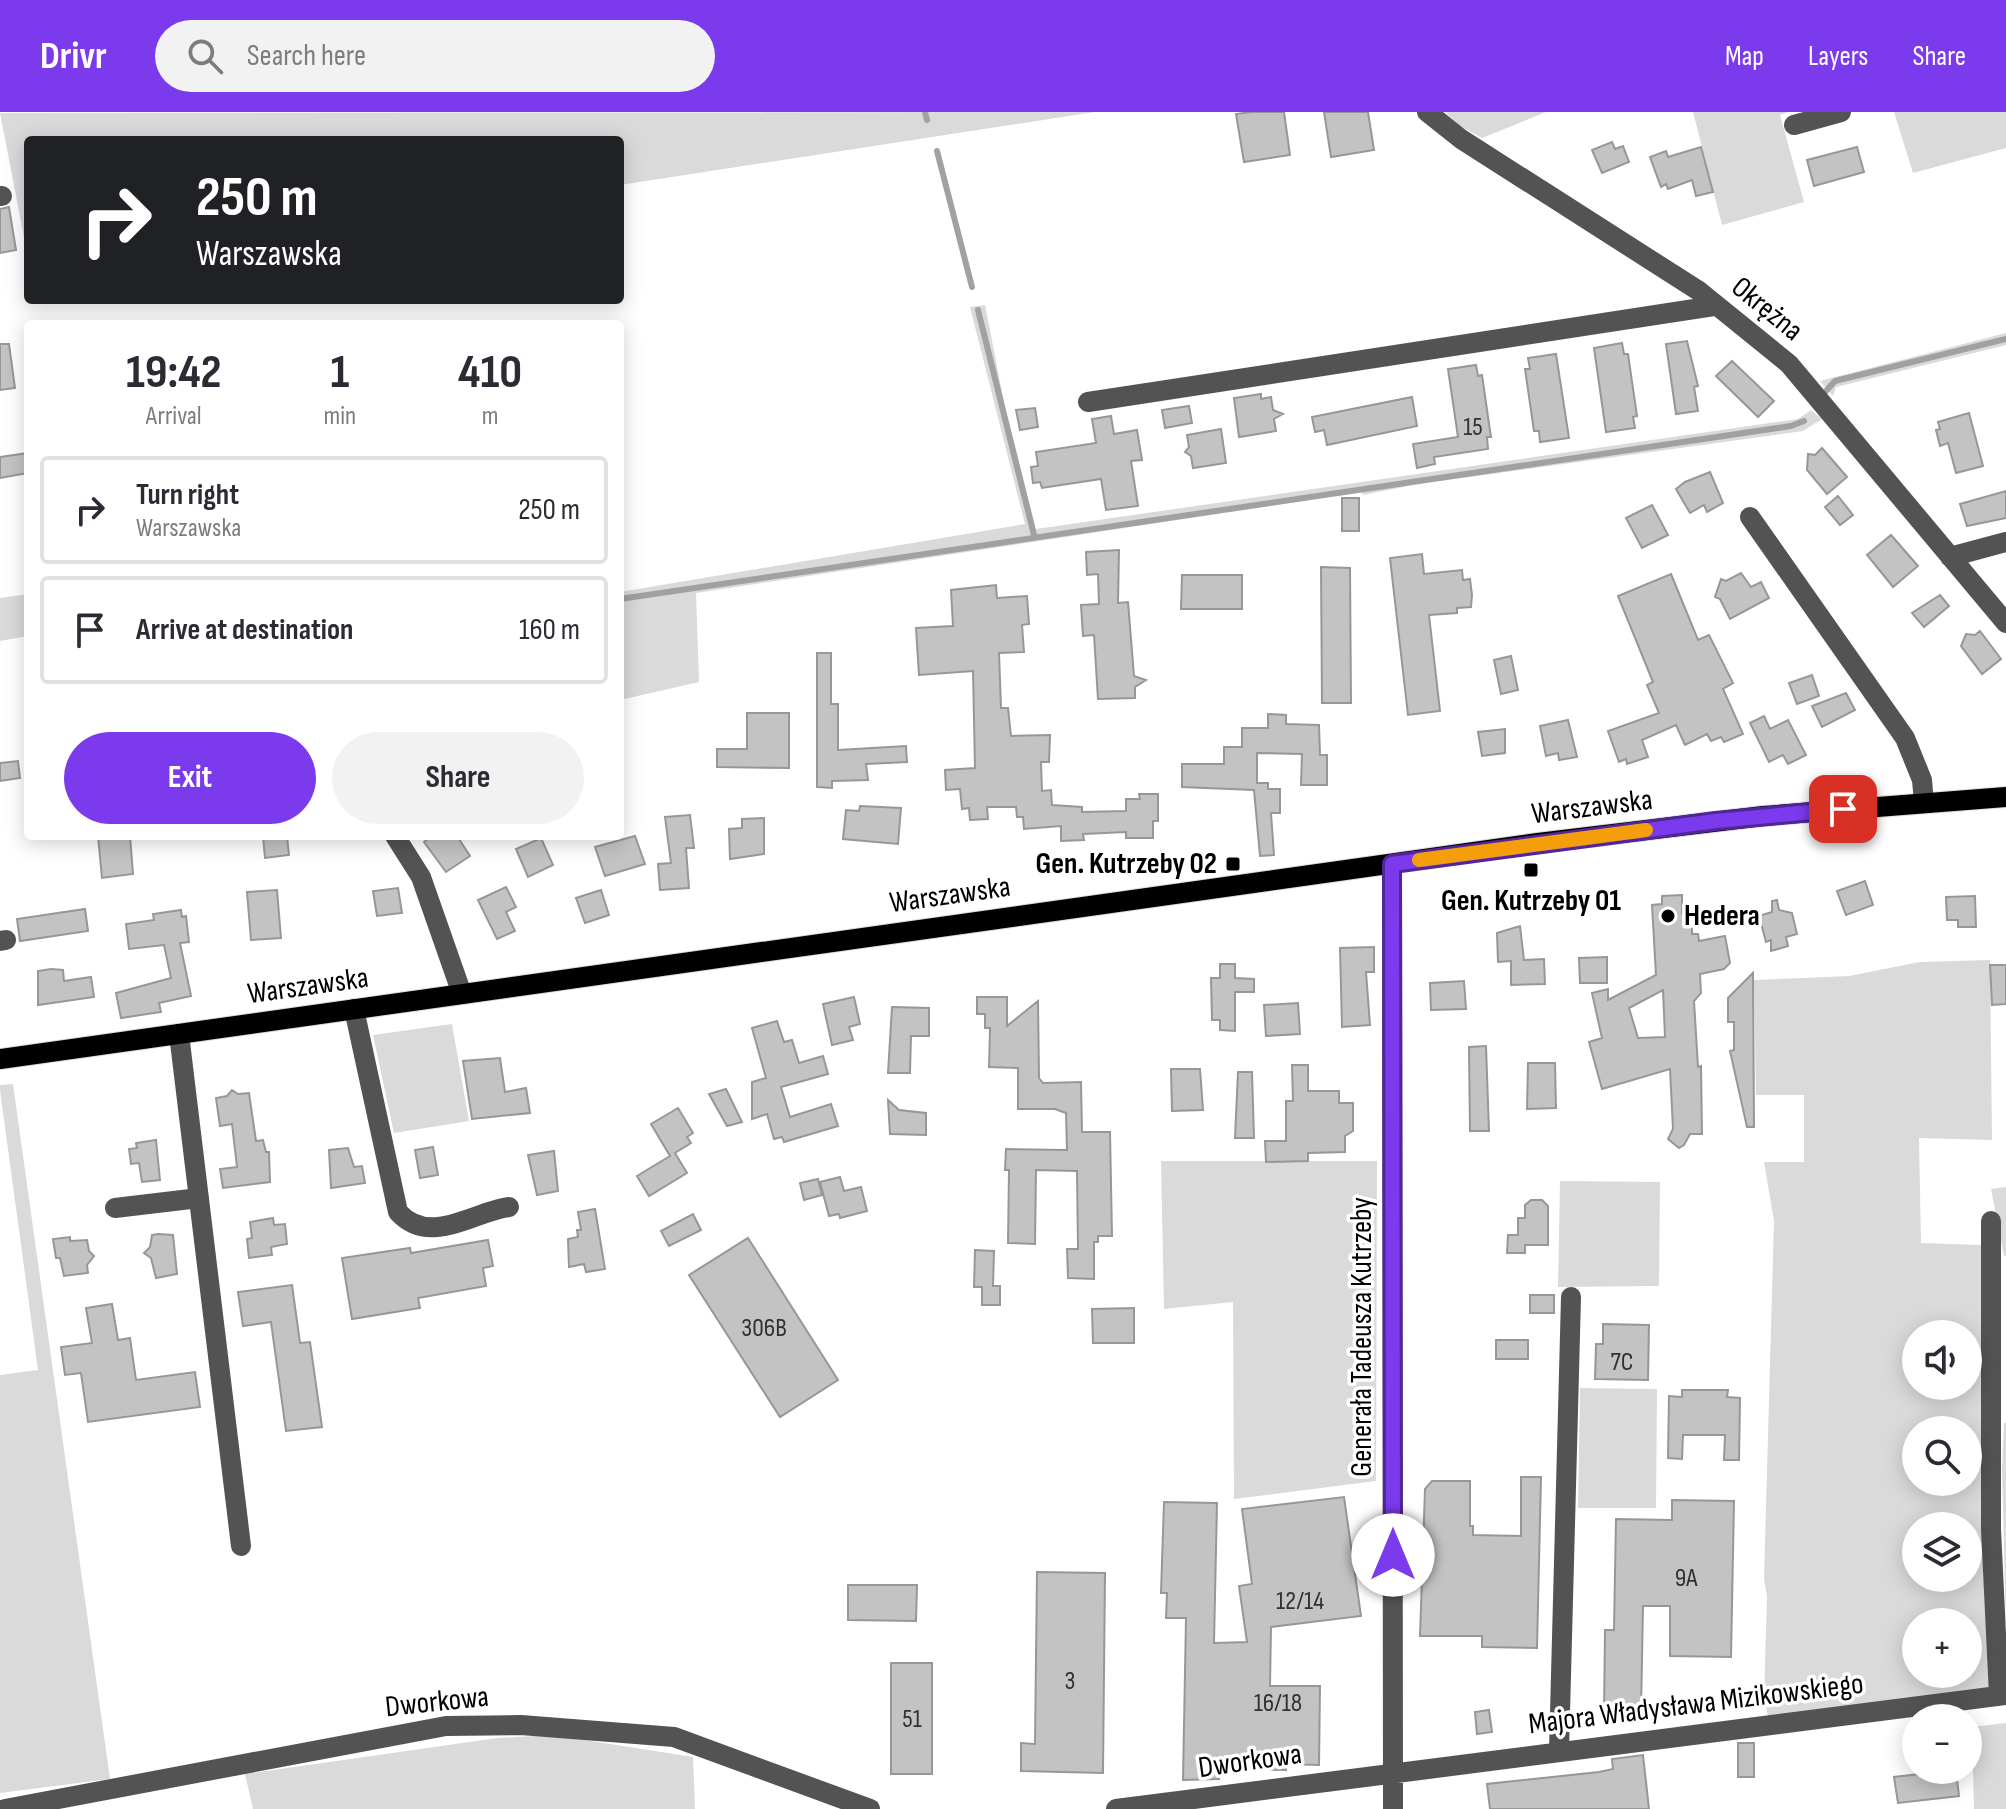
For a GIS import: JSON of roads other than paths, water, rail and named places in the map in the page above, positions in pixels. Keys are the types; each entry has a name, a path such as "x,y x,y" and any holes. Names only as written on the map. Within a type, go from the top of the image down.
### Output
{"main road":[{"name":"Warszawska","path":"0,1059 1392,864 1763,816 2006,797"}],"street":[{"name":"Okrężna","path":"1427,112 1461,139 1699,291 1789,364 2006,623"},
{"path":"1794,125 1841,112"},
{"path":"1088,402 1714,306"},
{"path":"1750,517 1905,738 1922,780 1924,803"},
{"path":"1950,557 2006,542"},
{"path":"398,840 421,877 462,994"},
{"name":"Generała Tadeusza Kutrzeby","path":"1392,864 1393,1809"},
{"path":"354,1009 398,1212 409,1224 429,1228 471,1221 486,1210 509,1207"},
{"path":"179,1034 241,1546"},
{"path":"115,1208 199,1198"},
{"path":"1991,1221 1991,1529 2002,1695"},
{"path":"1559,1751 1571,1297"},
{"name":"Majora Władysława Mizikowskiego","path":"1393,1772 2002,1695"},
{"name":"Dworkowa","path":"5,1809 446,1726 521,1725 674,1737 870,1809"},
{"name":"Dworkowa","path":"1116,1809 1393,1772"}],"waterway":[{"path":"925,112 927,120"},
{"path":"937,151 972,287"},
{"path":"978,310 1034,535"},
{"path":"1825,392 1835,381 2006,339"},
{"path":"624,598 1791,426 1804,421"}],"place":[{"name":"Gen. Kutrzeby 02","path":"1233,864"},
{"name":"Gen. Kutrzeby 01","path":"1531,870"},
{"name":"Hedera","path":"1668,916"}]}
